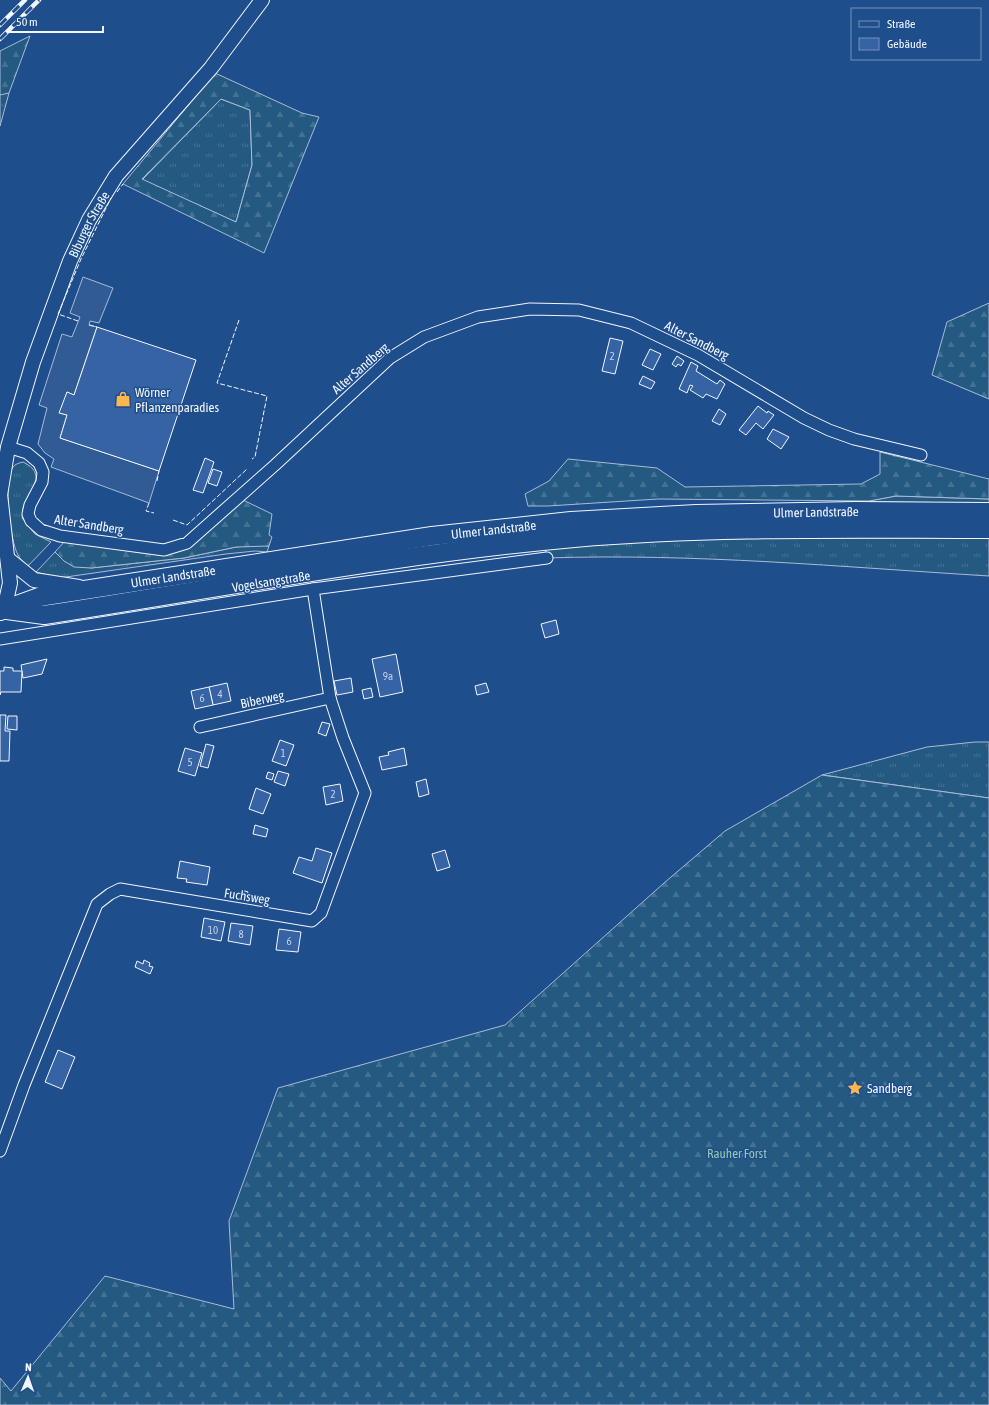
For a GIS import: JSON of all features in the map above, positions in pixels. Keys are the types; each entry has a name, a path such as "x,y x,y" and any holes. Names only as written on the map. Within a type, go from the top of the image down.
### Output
{"main road":[{"name":"Ulmer Landstraße","path":"1,608 37,597 432,536 571,521 696,514 855,511 989,512"},
{"name":"Ulmer Landstraße","path":"1,608 44,615 377,563 490,547 573,538 696,531 989,529"}],"street":[{"name":"Biburger Straße","path":"1,608 10,583 0,494 8,447 33,362 70,261 101,198 116,176 214,64 262,0"},
{"name":"Alter Sandberg","path":"8,447 27,453 39,463 43,472 42,482 30,505 28,514 31,521 41,530 60,536 164,550 187,543 276,465 390,358 424,337 478,317 530,309 579,310 631,323 698,355 804,418 829,430 854,439 921,455"},
{"name":"Vogelsangstraße","path":"0,639 314,589 547,558"},
{"path":"8,559 34,580 93,588"},
{"name":"Fuchsweg","path":"0,1151 24,1085 98,904 110,894 120,889 312,921 321,913 365,793 343,738 330,698 314,589"},
{"name":"Biberweg","path":"200,727 330,698"}],"green space":[{"path":"30,36 9,93 0,95 0,51"},
{"path":"215,73 302,113 319,117 264,253 123,184","holes":["221,99 250,110 252,165 236,222 142,179"]},
{"path":"2,93 9,93 0,126 0,95"},
{"path":"221,99 250,110 252,165 236,222 142,180"},
{"path":"989,303 989,399 932,375 947,322"},
{"path":"880,452 989,479 989,499 896,496 869,501 658,499 528,506 525,494 549,481 568,459 657,468 685,487 861,484 880,474"},
{"path":"23,462 35,472 36,477 33,488 23,507 22,518 35,534 51,542 27,567 15,548 12,537 8,496 10,474 14,466"},
{"path":"896,496 989,499 989,503 869,501"},
{"path":"243,500 272,514 269,535 272,537 269,546 236,547 184,558 91,568 74,567 64,561 55,552 65,541 169,553 185,549"},
{"path":"989,538 989,576 713,559 657,557 547,558 545,548 654,540"},
{"path":"258,545 269,546 267,552 255,551 226,554 59,578 36,572 55,552 64,561 91,568 184,558 236,547"},
{"path":"989,742 989,798 822,775 927,747"},
{"name":"Rauher Forst","path":"822,775 989,798 989,1405 0,1405 0,1378 11,1391 105,1276 234,1309 229,1221 278,1088 505,1025 664,883 725,831"}],"shaded area":[{"path":"83,277 113,288 99,323 90,321 89,325 97,327 74,395 67,392 60,413 67,415 60,438 159,471 149,503 51,467 54,459 45,453 38,444 47,408 39,405 62,334 72,337 80,317 70,313"}],"building":[{"name":"Wörner Pflanzenparadies","path":"97,327 196,360 159,471 60,438 67,415 59,413 67,392 74,395"},
{"path":"610,338 623,341 615,374 602,371"},
{"path":"650,349 661,354 653,370 642,365"},
{"path":"677,356 684,361 681,366 678,364 676,367 672,364"},
{"path":"691,362 698,366 696,371 717,384 720,380 725,384 717,399 706,394 703,398 690,390 693,386 690,385 687,393 679,389"},
{"path":"643,376 655,382 651,389 639,384"},
{"path":"758,406 767,413 768,411 774,415 763,429 756,423 746,435 739,430"},
{"path":"719,409 726,414 720,425 712,421"},
{"path":"773,429 789,437 781,449 767,439"},
{"path":"205,458 214,462 203,493 193,490"},
{"path":"213,469 222,472 217,486 208,483"},
{"path":"556,620 559,634 545,638 541,624"},
{"path":"396,654 403,692 380,697 372,659"},
{"path":"47,659 42,674 23,678 21,665"},
{"path":"4,667 13,668 13,671 22,671 21,692 1,692 0,695 0,671 4,671"},
{"path":"351,678 353,692 337,695 334,681"},
{"path":"227,683 231,701 213,705 209,687"},
{"path":"486,683 489,692 477,695 475,686"},
{"path":"209,687 213,705 195,709 191,691"},
{"path":"371,688 373,697 364,699 362,690"},
{"path":"0,715 6,715 5,731 10,731 9,761 0,761"},
{"path":"8,716 17,716 17,730 7,729"},
{"path":"322,722 330,724 326,736 318,733"},
{"path":"280,740 294,745 286,766 272,761"},
{"path":"206,744 214,746 208,768 200,766"},
{"path":"185,748 202,753 195,776 178,771"},
{"path":"404,748 407,765 382,770 379,757 389,755 388,752"},
{"path":"278,771 289,774 285,786 274,782"},
{"path":"268,772 274,774 272,780 266,778"},
{"path":"426,779 429,794 419,797 416,782"},
{"path":"340,784 343,801 326,805 323,787"},
{"path":"256,788 271,794 263,814 249,809"},
{"path":"255,825 268,829 266,837 253,834"},
{"path":"316,848 332,853 322,883 293,873 299,857 312,861"},
{"path":"445,850 450,867 437,871 432,854"},
{"path":"180,861 210,867 207,885 186,882 187,879 177,878"},
{"path":"242,890 248,892 246,901 240,899"},
{"path":"204,918 225,922 221,941 201,937"},
{"path":"231,923 253,926 250,945 228,941"},
{"path":"279,929 301,932 298,952 276,950"},
{"path":"144,960 150,963 149,966 153,967 150,974 135,967 137,961 143,964"},
{"path":"58,1050 75,1057 62,1089 45,1082"}],"railway":[{"path":"0,25 25,0"},
{"path":"0,39 39,0"}],"fence":[{"path":"117,192 123,184"},
{"path":"78,321 58,314 81,259 111,198"},
{"path":"239,320 217,383 267,396 255,457 252,459"},
{"path":"89,325 97,327"},
{"path":"173,520 187,525 247,469"},
{"path":"157,481 159,471"},
{"path":"149,503 146,511 154,513"}],"place":[{"name":"Wörner Pflanzenparadies","path":"123,399"},
{"name":"Sandberg","path":"855,1088"}]}
